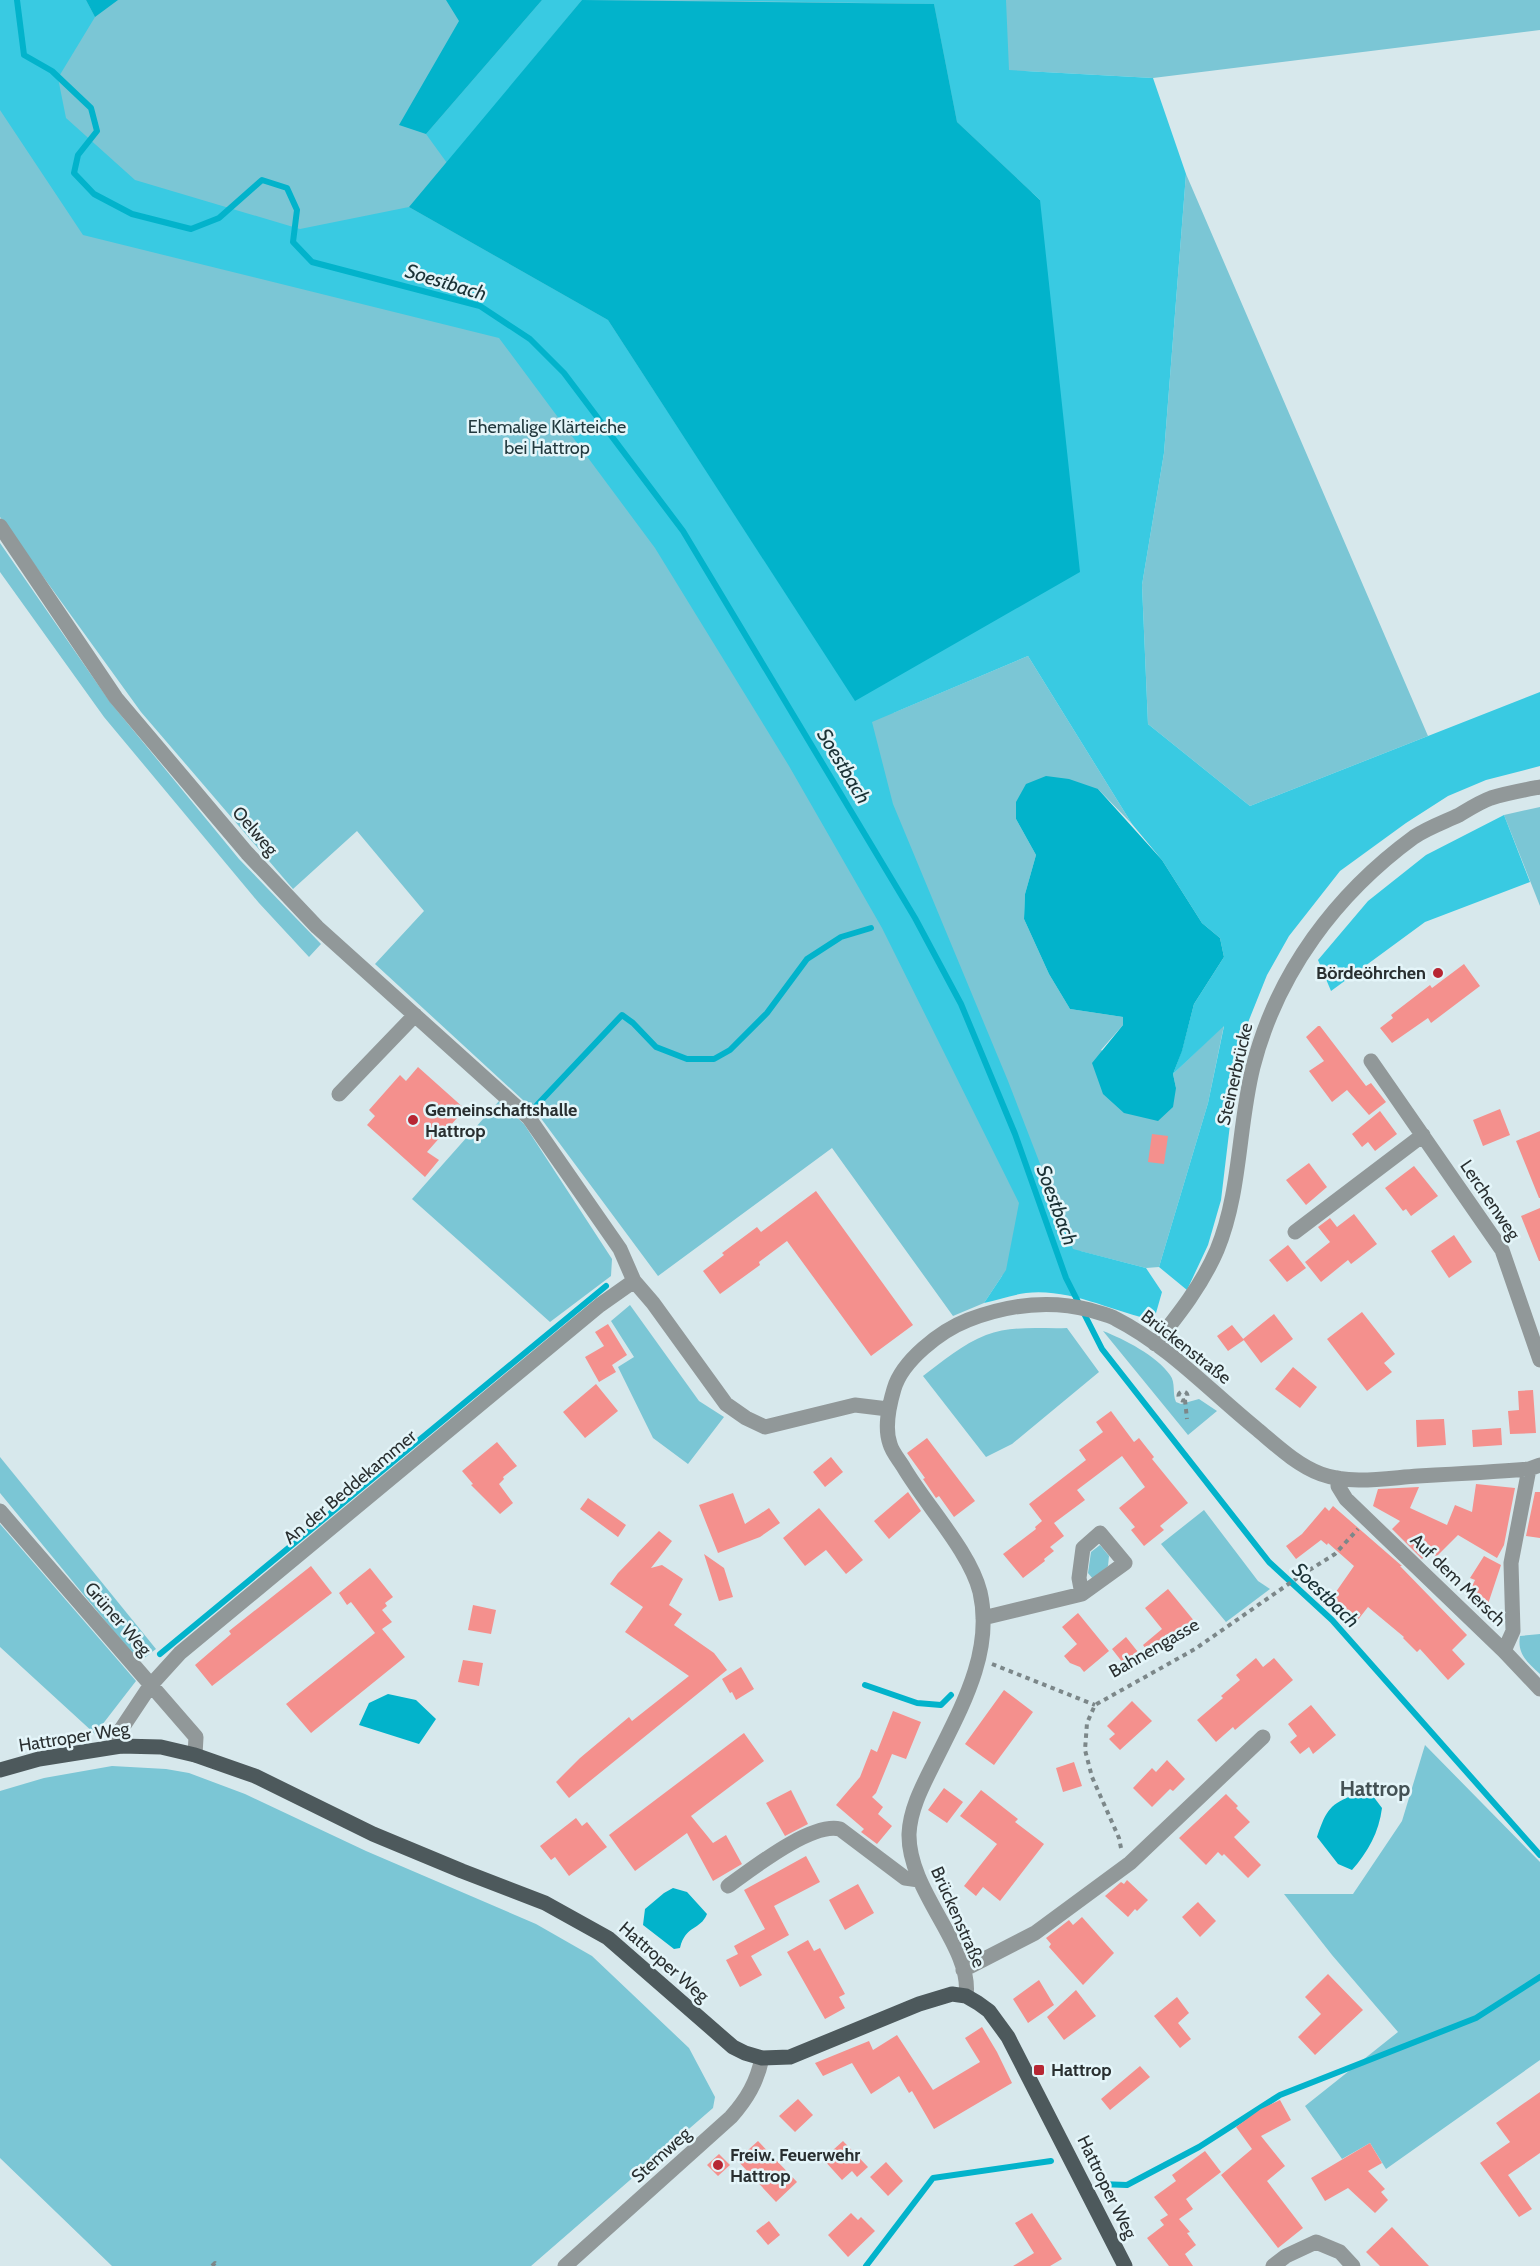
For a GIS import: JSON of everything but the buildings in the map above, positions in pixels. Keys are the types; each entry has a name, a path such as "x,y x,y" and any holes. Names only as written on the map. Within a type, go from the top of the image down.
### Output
{"main road":[{"name":"Hattroper Weg","path":"0,1770 39,1759 122,1746 161,1747 195,1755 255,1776 403,1846 545,1902 608,1938 734,2048 745,2054 762,2058 790,2057 919,2004 952,1994 966,1996 989,2011 1008,2037 1125,2266"}],"street":[{"name":"Oelweg","path":"0,526 116,698 231,835 317,927 529,1118 620,1249 634,1281"},
{"name":"Steinerbrücke","path":"1155,1344 1186,1305 1218,1249 1231,1201 1253,1068 1265,1024 1284,985 1311,939 1354,887 1416,836 1492,798 1540,787"},
{"path":"339,1094 415,1015"},
{"name":"Lerchenweg","path":"1371,1061 1502,1250 1540,1360"},
{"path":"1294,1232 1423,1135"},
{"path":"634,1281 653,1303 726,1404 746,1418 765,1427 855,1405 888,1409"},
{"name":"An der Beddekammer","path":"122,1746 118,1734 150,1686 180,1653 591,1313 634,1281"},
{"name":"Brückenstraße","path":"966,1996 967,1988 963,1970 950,1939 919,1880 912,1860 909,1832 918,1795 963,1702 980,1659 983,1618 980,1592 970,1564 919,1493 890,1444 888,1409 897,1378 928,1343 954,1326 983,1314 1028,1304 1071,1305 1114,1317 1155,1344 1292,1458 1320,1473 1338,1478 1362,1480 1534,1467"},
{"name":"Auf dem Mersch","path":"1338,1478 1338,1486 1346,1499 1366,1520 1504,1651 1513,1631 1511,1563 1534,1467"},
{"name":"Grüner Weg","path":"0,1511 196,1737 195,1755"},
{"path":"983,1618 1082,1594"},
{"path":"1504,1651 1540,1689"},
{"path":"963,1970 1035,1933 1130,1863 1263,1737"},
{"path":"728,1886 771,1855 817,1830 833,1827 840,1828 905,1878 919,1880"},
{"name":"Stemweg","path":"565,2266 731,2117 753,2087 762,2058"},
{"path":"1273,2266 1286,2256 1316,2242 1340,2252 1353,2266"}],"path":[{"path":"1185,1400 1186,1419"},
{"name":"Bahnengasse","path":"1095,1705 1195,1649 1335,1554 1366,1520"},
{"path":"980,1659 1095,1705 1087,1724 1085,1750 1092,1777 1119,1838 1122,1852 1130,1863"},
{"path":"212,2266 214,2263 218,2266"}],"green space":[{"name":"Ehemalige Klärteiche bei Hattrop","path":"0,0 1001,0 1006,14 1006,0 1540,0 1540,30 1153,78 1024,71 1059,627 893,713 1028,656 1132,824 1098,789 1016,819 1036,855 1025,894 1024,919 1049,974 1070,1009 1123,1017 1123,1025 1101,1050 1176,1088 1173,1074 1224,1025 1208,1103 1159,1267 1146,1268 1080,1251 1002,1276 984,1303 953,1316 832,1148 658,1276 537,1113 375,964 424,911 357,831 293,889 141,712 0,517"},
{"path":"1186,174 1428,736 1250,806 1148,724 1142,585 1164,453"},
{"path":"0,543 110,702 239,859 321,944 309,957 259,903 104,717 0,572"},
{"path":"1540,807 1540,906 1504,815"},
{"path":"499,1101 524,1124 612,1259 611,1276 550,1322 412,1199"},
{"path":"630,1305 699,1401 724,1417 688,1464 653,1438 618,1367 634,1357 611,1321"},
{"path":"1067,1328 1099,1372 1012,1444 986,1457 923,1376 961,1348 986,1335 1016,1329"},
{"path":"1103,1331 1140,1349 1157,1361 1172,1378 1176,1402 1181,1404 1199,1399 1217,1411 1188,1435"},
{"path":"0,1457 156,1649 139,1662 0,1493"},
{"path":"1204,1510 1258,1581 1270,1589 1226,1622 1161,1544"},
{"path":"0,1524 136,1681 95,1734 0,1647"},
{"path":"1100,1545 1109,1556 1108,1566 1093,1579 1088,1573 1091,1552"},
{"path":"1540,1634 1540,1674 1524,1657 1519,1642 1520,1636"},
{"path":"1425,1745 1540,1862 1540,2060 1386,2169 1370,2143 1342,2159 1305,2106 1398,2032 1332,1955 1284,1894 1353,1894 1402,1821"},
{"path":"112,1766 166,1769 189,1773 245,1794 366,1851 536,1924 592,1956 689,2048 715,2097 713,2108 531,2266 112,2266 0,2158 0,1791 44,1778"}],"shaded area":[{"path":"0,0 86,0 95,17 58,78 66,118 135,180 300,229 409,207 608,320 855,700 1040,200 957,122 934,4 689,0 1006,0 1009,70 1153,78 1186,174 1164,453 1142,585 1148,724 1250,806 1540,692 1540,766 1486,780 1448,796 1406,823 1340,871 1289,936 1267,975 1249,1020 1237,1066 1221,1200 1208,1245 1187,1290 1159,1267 1208,1103 1224,1026 1173,1074 1194,1004 1224,957 1220,938 1202,923 1162,860 1132,824 1028,656 872,722 893,804 1008,1081 1073,1249 1146,1268 1162,1292 1154,1320 1075,1297 1043,1292 1026,1293 984,1303 1006,1270 1019,1203 882,928 789,766 655,548 499,338 83,235 0,110"},
{"path":"86,0 118,0 95,17"},
{"path":"446,0 542,0 426,134 399,125 459,21"},
{"path":"542,0 582,0 447,163 426,134"},
{"path":"582,0 934,4 957,122 1040,200 1080,572 855,701 608,320 409,207"},
{"path":"1046,776 1069,779 1098,789 1162,860 1202,923 1220,938 1224,957 1194,1004 1182,1051 1173,1074 1176,1088 1173,1107 1158,1121 1124,1113 1103,1094 1092,1063 1123,1025 1123,1017 1070,1009 1049,974 1024,919 1025,894 1036,855 1016,819 1016,802 1026,784"},
{"path":"1504,815 1530,882 1425,922 1331,991 1318,960 1368,901 1426,855"},
{"path":"388,1694 416,1700 436,1719 419,1744 359,1725 369,1703"},
{"path":"1351,1796 1373,1796 1382,1808 1372,1841 1352,1870 1338,1864 1317,1837 1328,1811"},
{"path":"673,1888 687,1892 707,1914 701,1923 689,1931 680,1948 674,1949 643,1925 645,1909"}],"waterway":[{"name":"Soestbach","path":"17,0 24,55 52,71 91,108 97,131 78,155 74,173 94,194 132,214 191,229 219,218 262,180 287,188 297,210 293,242 312,262 480,306 530,339 564,373 683,531 915,918 961,1004 1015,1134 1066,1278 1102,1349 1269,1562 1332,1620 1540,1855"},
{"path":"537,1105 622,1015 656,1047 687,1059 714,1059 730,1050 767,1013 807,959 841,937 871,928"},
{"path":"160,1654 606,1286"},
{"path":"865,1685 917,1703 941,1705 951,1695"},
{"path":"1100,2184 1127,2185 1199,2147 1280,2095 1476,2018 1540,1977"},
{"path":"866,2266 933,2178 1051,2161"}],"place":[{"name":"Bördeöhrchen","path":"1438,973"},
{"name":"Gemeinschaftshalle Hattrop","path":"413,1120"},
{"name":"Hattrop","path":"1039,2070"},
{"name":"Freiw. Feuerwehr Hattrop","path":"718,2165"}],"district":[{"name":"Hattrop","path":"1375,1789"}]}
